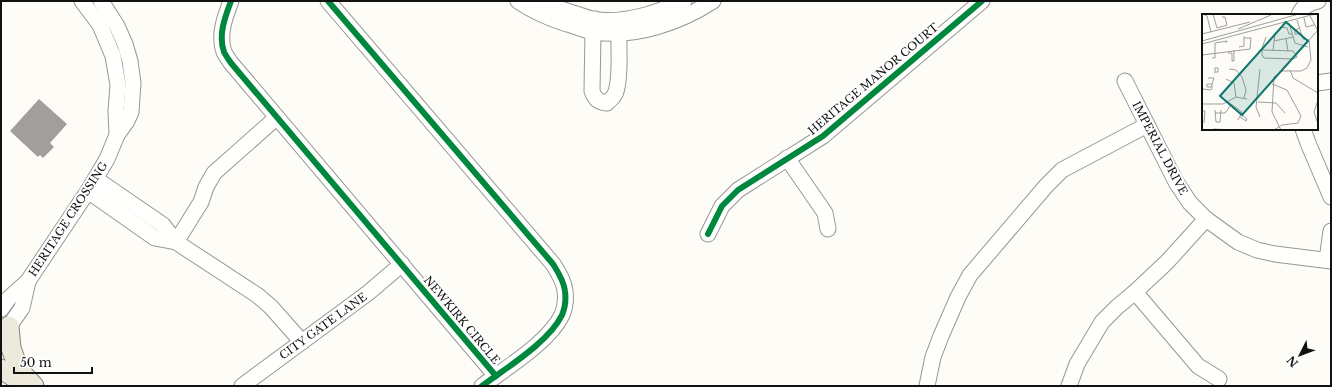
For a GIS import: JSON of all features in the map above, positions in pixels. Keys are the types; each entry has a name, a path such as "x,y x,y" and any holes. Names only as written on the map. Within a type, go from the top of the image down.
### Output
{"main road":[{"path":"5,332 19,370 34,386"},
{"path":"1,369 27,386"}],"street":[{"name":"HERITAGE CROSSING","path":"82,1 100,25 113,56 118,85 116,111 117,135"},
{"name":"HERITAGE CROSSING","path":"1,308 8,298 28,281 92,185 107,159 117,135 127,121 131,112 133,83 130,61 125,44 117,26 101,1"},
{"name":"NEWKIRK CIRCLE","path":"231,1 224,19 222,39 224,52 231,63 496,376 544,338 563,314 566,302 566,290 561,276 548,258 328,1"},
{"path":"518,1 544,16 594,26 619,27 668,24 685,17 713,1"},
{"path":"541,1 594,26"},
{"path":"619,27 684,1"},
{"name":"HERITAGE MANOR COURT","path":"708,234 722,206 738,190 823,136 982,1"},
{"path":"1299,14 1301,9 1315,2"},
{"path":"594,26 592,91 595,98 600,102 607,103 616,92 618,75 619,27"},
{"name":"IMPERIAL DRIVE","path":"1125,81 1176,182 1190,203 1206,219 1238,242 1257,250 1275,254 1329,261"},
{"path":"1318,83 1331,81"},
{"path":"176,242 201,202 206,187 214,173 276,118"},
{"path":"927,386 933,357 941,336 970,274 1046,186 1062,170 1147,125"},
{"path":"1303,130 1331,196"},
{"path":"787,158 825,213 828,229"},
{"path":"92,185 162,224 176,242 271,306 302,342"},
{"path":"1069,386 1077,364 1102,322 1116,307 1135,292 1167,262 1206,219"},
{"path":"1329,261 1331,230"},
{"name":"CITY GATE LANE","path":"242,386 368,293 402,264"},
{"name":"HERITAGE CROSSING","path":"5,332 22,308 28,281"},
{"path":"1135,292 1198,366 1219,379"},
{"path":"482,386 496,376"}],"building":[{"path":"39,99 67,124 50,143 54,147 43,158 40,155 38,157 10,131"}],"cycle path":[{"path":"231,1 222,33 222,46 231,63 496,376"},
{"path":"328,1 553,264 562,280 565,291 565,303 562,315 556,325 537,345 482,386"},
{"path":"708,234 722,206 738,190 823,136 982,1"}]}
